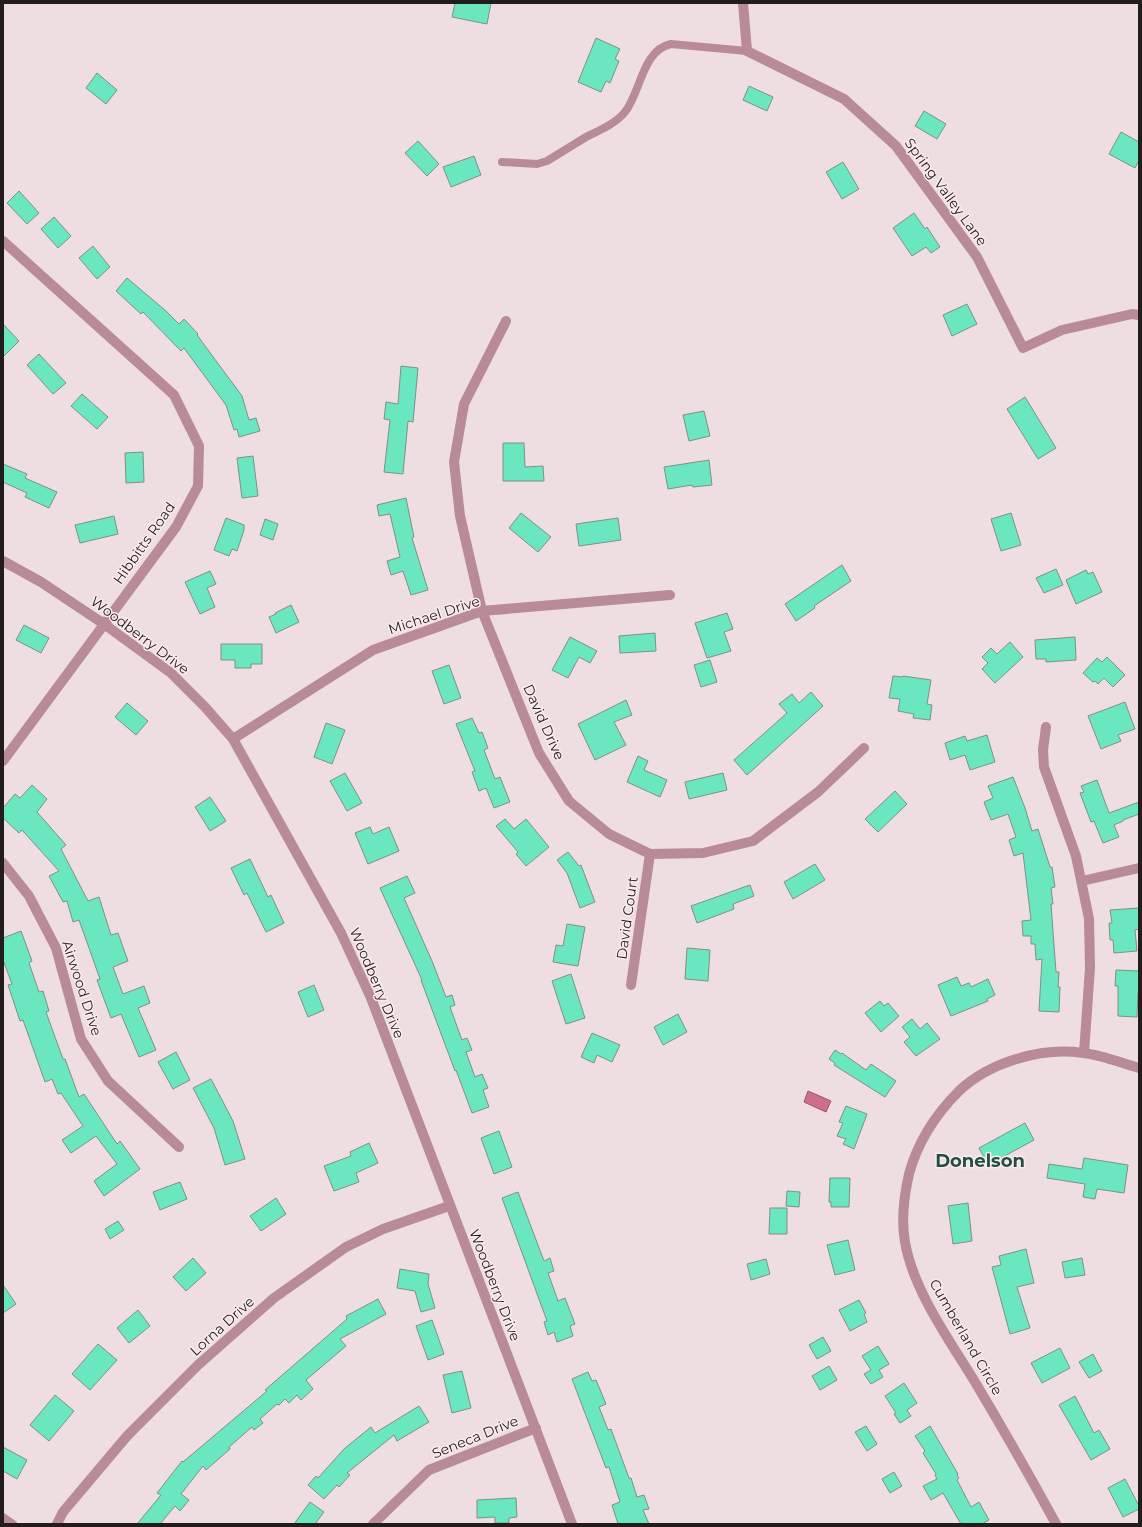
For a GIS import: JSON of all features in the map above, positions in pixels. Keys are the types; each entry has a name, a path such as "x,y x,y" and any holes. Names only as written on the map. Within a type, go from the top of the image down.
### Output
{"street":[{"path":"743,3 747,52"},
{"name":"Spring Valley Lane","path":"747,52 844,99 896,146 976,257 1023,348 1062,330 1139,314"},
{"name":"Hibbitts Road","path":"3,242 174,395 199,446 198,486 176,527 3,761"},
{"name":"David Drive","path":"506,321 464,404 454,462 460,516 482,611 539,753 569,801 609,834 650,854 703,853 753,841 818,792 864,748"},
{"name":"Woodberry Drive","path":"3,561 41,582 104,624 171,673 233,739 341,933 370,998 572,1524"},
{"name":"Michael Drive","path":"233,739 373,650 482,611 670,595"},
{"path":"1046,727 1043,750 1044,767 1068,828 1082,881 1089,919 1090,968 1084,1053"},
{"name":"David Court","path":"631,986 650,854"},
{"name":"Airwood Drive","path":"3,863 29,896 56,948 81,1038 108,1081 179,1148"},
{"path":"1082,881 1139,868"},
{"name":"Cumberland Circle","path":"1056,1524 997,1418 927,1302 906,1248 903,1223 904,1199 913,1160 926,1130 944,1106 964,1087 990,1070 1023,1057 1051,1053 1084,1053 1139,1068"},
{"name":"Lorna Drive","path":"57,1524 63,1512 126,1436 198,1365 274,1298 346,1247 383,1228 449,1206"},
{"name":"Seneca Drive","path":"373,1524 429,1470 536,1428"}],"lane":[{"path":"502,162 537,164 547,161 611,124 624,113 631,102 650,60 657,49 663,46 671,44 747,52"},
{"path":"3,1517 13,1524"}],"shaded area":[{"path":"808,1091 831,1101 826,1112 804,1102"}],"building":[{"path":"455,3 491,3 487,24 452,17"},
{"path":"596,38 620,49 615,59 619,61 610,83 606,81 601,92 578,82"},
{"path":"97,73 117,90 106,104 86,88"},
{"path":"749,86 773,97 767,111 743,100"},
{"path":"924,111 946,124 937,139 915,126"},
{"path":"1121,132 1139,142 1139,160 1135,168 1109,154"},
{"path":"418,141 439,164 427,176 405,153"},
{"path":"474,156 481,175 451,187 443,167"},
{"path":"843,162 859,189 842,199 826,172"},
{"path":"19,191 39,213 27,224 7,203"},
{"path":"914,213 925,229 927,227 940,247 931,253 926,247 912,256 893,228"},
{"path":"54,217 71,236 58,248 41,229"},
{"path":"93,246 110,267 97,279 79,258"},
{"path":"127,278 179,324 184,319 198,334 197,335 242,396 249,420 256,418 260,431 239,437 237,429 234,430 226,405 184,348 181,351 143,312 141,314 116,291"},
{"path":"967,304 977,324 952,336 943,315"},
{"path":"3,324 19,341 3,357"},
{"path":"39,354 66,383 53,394 27,365"},
{"path":"401,366 418,368 413,422 408,421 403,474 384,472 390,420 384,419 386,402 398,404"},
{"path":"82,394 108,417 97,429 71,406"},
{"path":"1025,397 1056,448 1038,459 1007,409"},
{"path":"704,411 710,436 689,441 683,415"},
{"path":"503,443 524,443 525,467 543,466 544,481 503,481"},
{"path":"143,452 144,482 126,483 125,453"},
{"path":"253,456 258,496 242,498 237,458"},
{"path":"709,460 712,485 693,487 692,485 668,489 664,467"},
{"path":"3,464 27,474 25,478 57,492 49,508 25,497 27,493 3,482"},
{"path":"406,498 414,537 412,538 428,590 411,595 403,571 391,575 387,561 400,557 390,514 379,516 377,505"},
{"path":"521,513 551,537 538,552 509,528"},
{"path":"1011,513 1021,545 1001,551 991,519"},
{"path":"114,516 118,534 80,543 75,525"},
{"path":"226,518 244,525 244,530 237,551 232,549 229,556 214,550"},
{"path":"618,518 621,540 579,546 576,524"},
{"path":"265,519 278,524 273,540 260,535"},
{"path":"842,565 851,581 814,606 815,608 796,621 785,604"},
{"path":"1056,569 1063,585 1044,593 1036,578"},
{"path":"1086,570 1088,574 1093,572 1102,592 1076,604 1066,580"},
{"path":"210,571 216,584 207,588 215,607 200,614 185,582"},
{"path":"291,605 299,622 276,633 269,617"},
{"path":"727,613 733,629 724,632 731,651 707,658 695,623"},
{"path":"24,625 49,638 41,653 16,640"},
{"path":"655,633 656,651 620,653 619,636"},
{"path":"570,637 597,651 590,663 579,657 568,678 552,670"},
{"path":"1075,637 1076,660 1046,662 1046,659 1036,659 1035,640"},
{"path":"1010,642 1023,657 995,683 982,669 988,663 982,657 991,648 997,654"},
{"path":"221,644 262,644 262,664 251,664 251,668 235,668 235,660 221,660"},
{"path":"1107,657 1125,675 1113,687 1104,678 1098,684 1095,681 1093,682 1083,673 1097,658 1102,662"},
{"path":"710,660 717,682 701,687 694,665"},
{"path":"449,665 461,698 444,704 432,671"},
{"path":"893,676 931,680 927,704 932,705 930,720 913,718 914,714 898,711 900,699 889,698"},
{"path":"811,692 823,706 747,775 734,760 787,713 779,704 792,694 799,703"},
{"path":"626,700 632,715 614,722 626,745 595,760 578,724"},
{"path":"1125,702 1135,729 1118,735 1121,741 1101,749 1088,716"},
{"path":"127,703 148,721 136,735 115,717"},
{"path":"472,718 479,733 482,732 488,748 484,750 495,779 500,777 510,802 494,808 486,788 479,791 472,772 475,771 456,724"},
{"path":"326,723 345,730 332,764 314,757"},
{"path":"987,735 995,762 970,770 965,755 950,760 945,743 965,736 967,741"},
{"path":"638,756 648,761 644,770 667,780 660,797 627,782"},
{"path":"345,773 362,803 347,811 330,781"},
{"path":"723,773 727,790 689,799 685,782"},
{"path":"1013,777 1032,831 1038,829 1050,867 1052,867 1055,887 1051,888 1053,904 1051,904 1056,972 1059,972 1059,1012 1039,1011 1042,959 1036,960 1035,944 1031,944 1031,936 1023,936 1022,921 1031,920 1023,853 1014,856 1009,840 1016,837 1008,814 991,820 984,802 993,798 988,786"},
{"path":"1097,780 1109,813 1139,802 1139,814 1114,825 1119,837 1103,843 1094,821 1091,822 1080,793 1084,792 1081,786"},
{"path":"32,785 47,799 37,812 66,845 61,849 88,901 99,897 111,935 118,933 128,961 113,967 123,994 144,986 150,1003 138,1008 156,1050 139,1057 121,1014 111,1018 97,980 100,979 79,920 73,922 67,901 63,902 49,876 59,871 22,830 19,833 3,818 3,808 15,794 20,798"},
{"path":"895,791 907,804 878,832 865,819"},
{"path":"210,797 226,821 210,831 195,807"},
{"path":"505,819 514,829 526,819 549,847 526,866 516,854 518,852 496,826"},
{"path":"370,827 373,834 389,827 399,851 368,864 355,833"},
{"path":"568,852 579,866 581,865 595,902 580,908 567,873 557,860"},
{"path":"250,859 268,897 271,895 284,923 266,932 247,893 244,895 231,868"},
{"path":"815,864 825,880 793,899 784,882"},
{"path":"407,876 415,893 404,898 446,997 452,995 455,1005 450,1007 462,1040 467,1038 472,1050 466,1052 475,1077 482,1074 488,1088 483,1090 489,1107 472,1113 422,980 380,888"},
{"path":"750,885 754,896 733,904 734,909 697,923 691,906"},
{"path":"1139,908 1139,929 1135,930 1137,951 1114,953 1113,940 1110,940 1109,923 1112,923 1110,910"},
{"path":"567,924 585,927 578,966 553,962 556,945 563,946"},
{"path":"21,931 32,961 29,963 39,992 43,991 49,1011 46,1012 79,1097 84,1094 117,1144 120,1141 140,1169 104,1196 94,1181 117,1164 96,1136 71,1153 62,1140 83,1126 61,1093 58,1094 52,1079 45,1082 23,1020 20,1021 8,985 12,984 3,960 3,938"},
{"path":"687,948 710,950 708,981 685,979"},
{"path":"1116,970 1139,971 1137,1017 1118,1016 1118,986 1115,986"},
{"path":"571,974 585,1018 566,1024 552,981"},
{"path":"957,977 961,986 969,983 971,987 988,979 995,995 987,999 988,1001 951,1016 938,985"},
{"path":"314,985 324,1010 308,1017 298,992"},
{"path":"880,1001 884,1006 888,1003 899,1016 881,1032 865,1013"},
{"path":"678,1014 687,1032 663,1045 654,1027"},
{"path":"912,1019 920,1029 927,1023 940,1039 916,1056 904,1042 910,1037 902,1027"},
{"path":"592,1033 620,1045 612,1062 597,1055 594,1063 581,1057"},
{"path":"835,1050 841,1054 842,1053 866,1070 871,1064 896,1081 885,1097 834,1065 835,1063 829,1059"},
{"path":"176,1052 190,1080 173,1089 158,1062"},
{"path":"211,1079 233,1121 245,1159 225,1165 214,1128 193,1088"},
{"path":"846,1106 867,1114 854,1149 843,1144 846,1139 837,1136 843,1123 839,1122"},
{"path":"1025,1123 1034,1140 988,1165 979,1148"},
{"path":"499,1131 512,1167 494,1174 481,1138"},
{"path":"369,1143 378,1163 356,1173 359,1182 334,1191 324,1166 351,1156 350,1152"},
{"path":"1084,1158 1128,1165 1124,1193 1097,1189 1095,1199 1083,1197 1085,1184 1047,1178 1049,1164 1082,1169"},
{"path":"830,1178 850,1178 849,1207 831,1207 831,1202 829,1202"},
{"path":"180,1182 187,1199 160,1210 153,1192"},
{"path":"787,1191 800,1192 799,1207 786,1206"},
{"path":"518,1192 544,1261 550,1258 554,1271 548,1273 558,1301 565,1298 575,1324 570,1326 573,1336 557,1342 554,1332 548,1335 544,1322 547,1321 502,1198"},
{"path":"276,1198 286,1214 261,1231 250,1216"},
{"path":"968,1203 972,1241 953,1244 948,1206"},
{"path":"770,1208 787,1208 787,1234 769,1234"},
{"path":"118,1221 124,1230 110,1239 105,1229"},
{"path":"848,1240 855,1270 835,1275 827,1245"},
{"path":"1026,1249 1034,1283 1017,1287 1030,1328 1010,1334 992,1267 1001,1265 999,1256"},
{"path":"193,1258 206,1273 186,1291 173,1277"},
{"path":"1082,1258 1085,1275 1065,1278 1062,1262"},
{"path":"766,1259 770,1274 751,1280 747,1264"},
{"path":"400,1269 429,1274 428,1284 435,1308 421,1312 415,1291 397,1288"},
{"path":"3,1285 16,1304 3,1313"},
{"path":"378,1299 386,1314 340,1339 346,1346 306,1380 313,1389 301,1400 297,1395 289,1403 285,1399 279,1405 277,1404 260,1419 263,1423 254,1430 252,1427 206,1470 203,1466 181,1494 189,1500 180,1511 175,1506 160,1524 137,1524 161,1495 157,1493 182,1461 183,1462 267,1391 265,1390 347,1319 346,1316"},
{"path":"859,1300 866,1313 864,1314 867,1322 850,1331 839,1310"},
{"path":"138,1310 150,1326 129,1343 117,1328"},
{"path":"432,1320 444,1354 428,1360 416,1326"},
{"path":"823,1337 831,1351 817,1359 809,1345"},
{"path":"98,1344 117,1360 90,1390 72,1374"},
{"path":"878,1346 889,1364 879,1370 883,1377 871,1384 864,1374 871,1370 862,1356"},
{"path":"1060,1348 1070,1368 1042,1383 1031,1363"},
{"path":"1093,1354 1102,1371 1089,1378 1079,1362"},
{"path":"829,1366 837,1380 820,1390 812,1376"},
{"path":"462,1371 471,1408 452,1413 443,1375"},
{"path":"588,1372 592,1381 596,1380 606,1404 599,1407 608,1430 611,1429 637,1497 644,1495 649,1509 643,1510 649,1524 618,1524 612,1505 620,1502 609,1467 606,1468 572,1379"},
{"path":"904,1383 917,1403 907,1410 911,1416 900,1423 894,1414 896,1413 885,1396"},
{"path":"55,1395 74,1411 49,1441 30,1425"},
{"path":"1075,1396 1094,1433 1099,1430 1110,1449 1091,1460 1059,1405"},
{"path":"419,1406 429,1422 397,1441 394,1435 347,1473 350,1475 339,1487 337,1485 324,1499 308,1485 316,1476 318,1478 344,1449 371,1427 375,1433"},
{"path":"866,1426 877,1444 867,1451 855,1432"},
{"path":"930,1426 958,1474 957,1475 959,1478 957,1480 971,1507 979,1502 989,1520 982,1524 961,1524 943,1493 931,1500 923,1486 937,1479 936,1474 923,1453 925,1451 915,1436"},
{"path":"3,1447 27,1460 17,1479 3,1471"},
{"path":"894,1472 902,1486 890,1493 882,1479"},
{"path":"1125,1479 1139,1506 1139,1509 1123,1517 1108,1488"},
{"path":"516,1498 517,1517 509,1518 509,1523 495,1523 495,1517 477,1518 477,1500"},
{"path":"310,1502 324,1512 315,1524 294,1524"}],"district":[{"name":"Donelson","path":"980,1161"}]}
